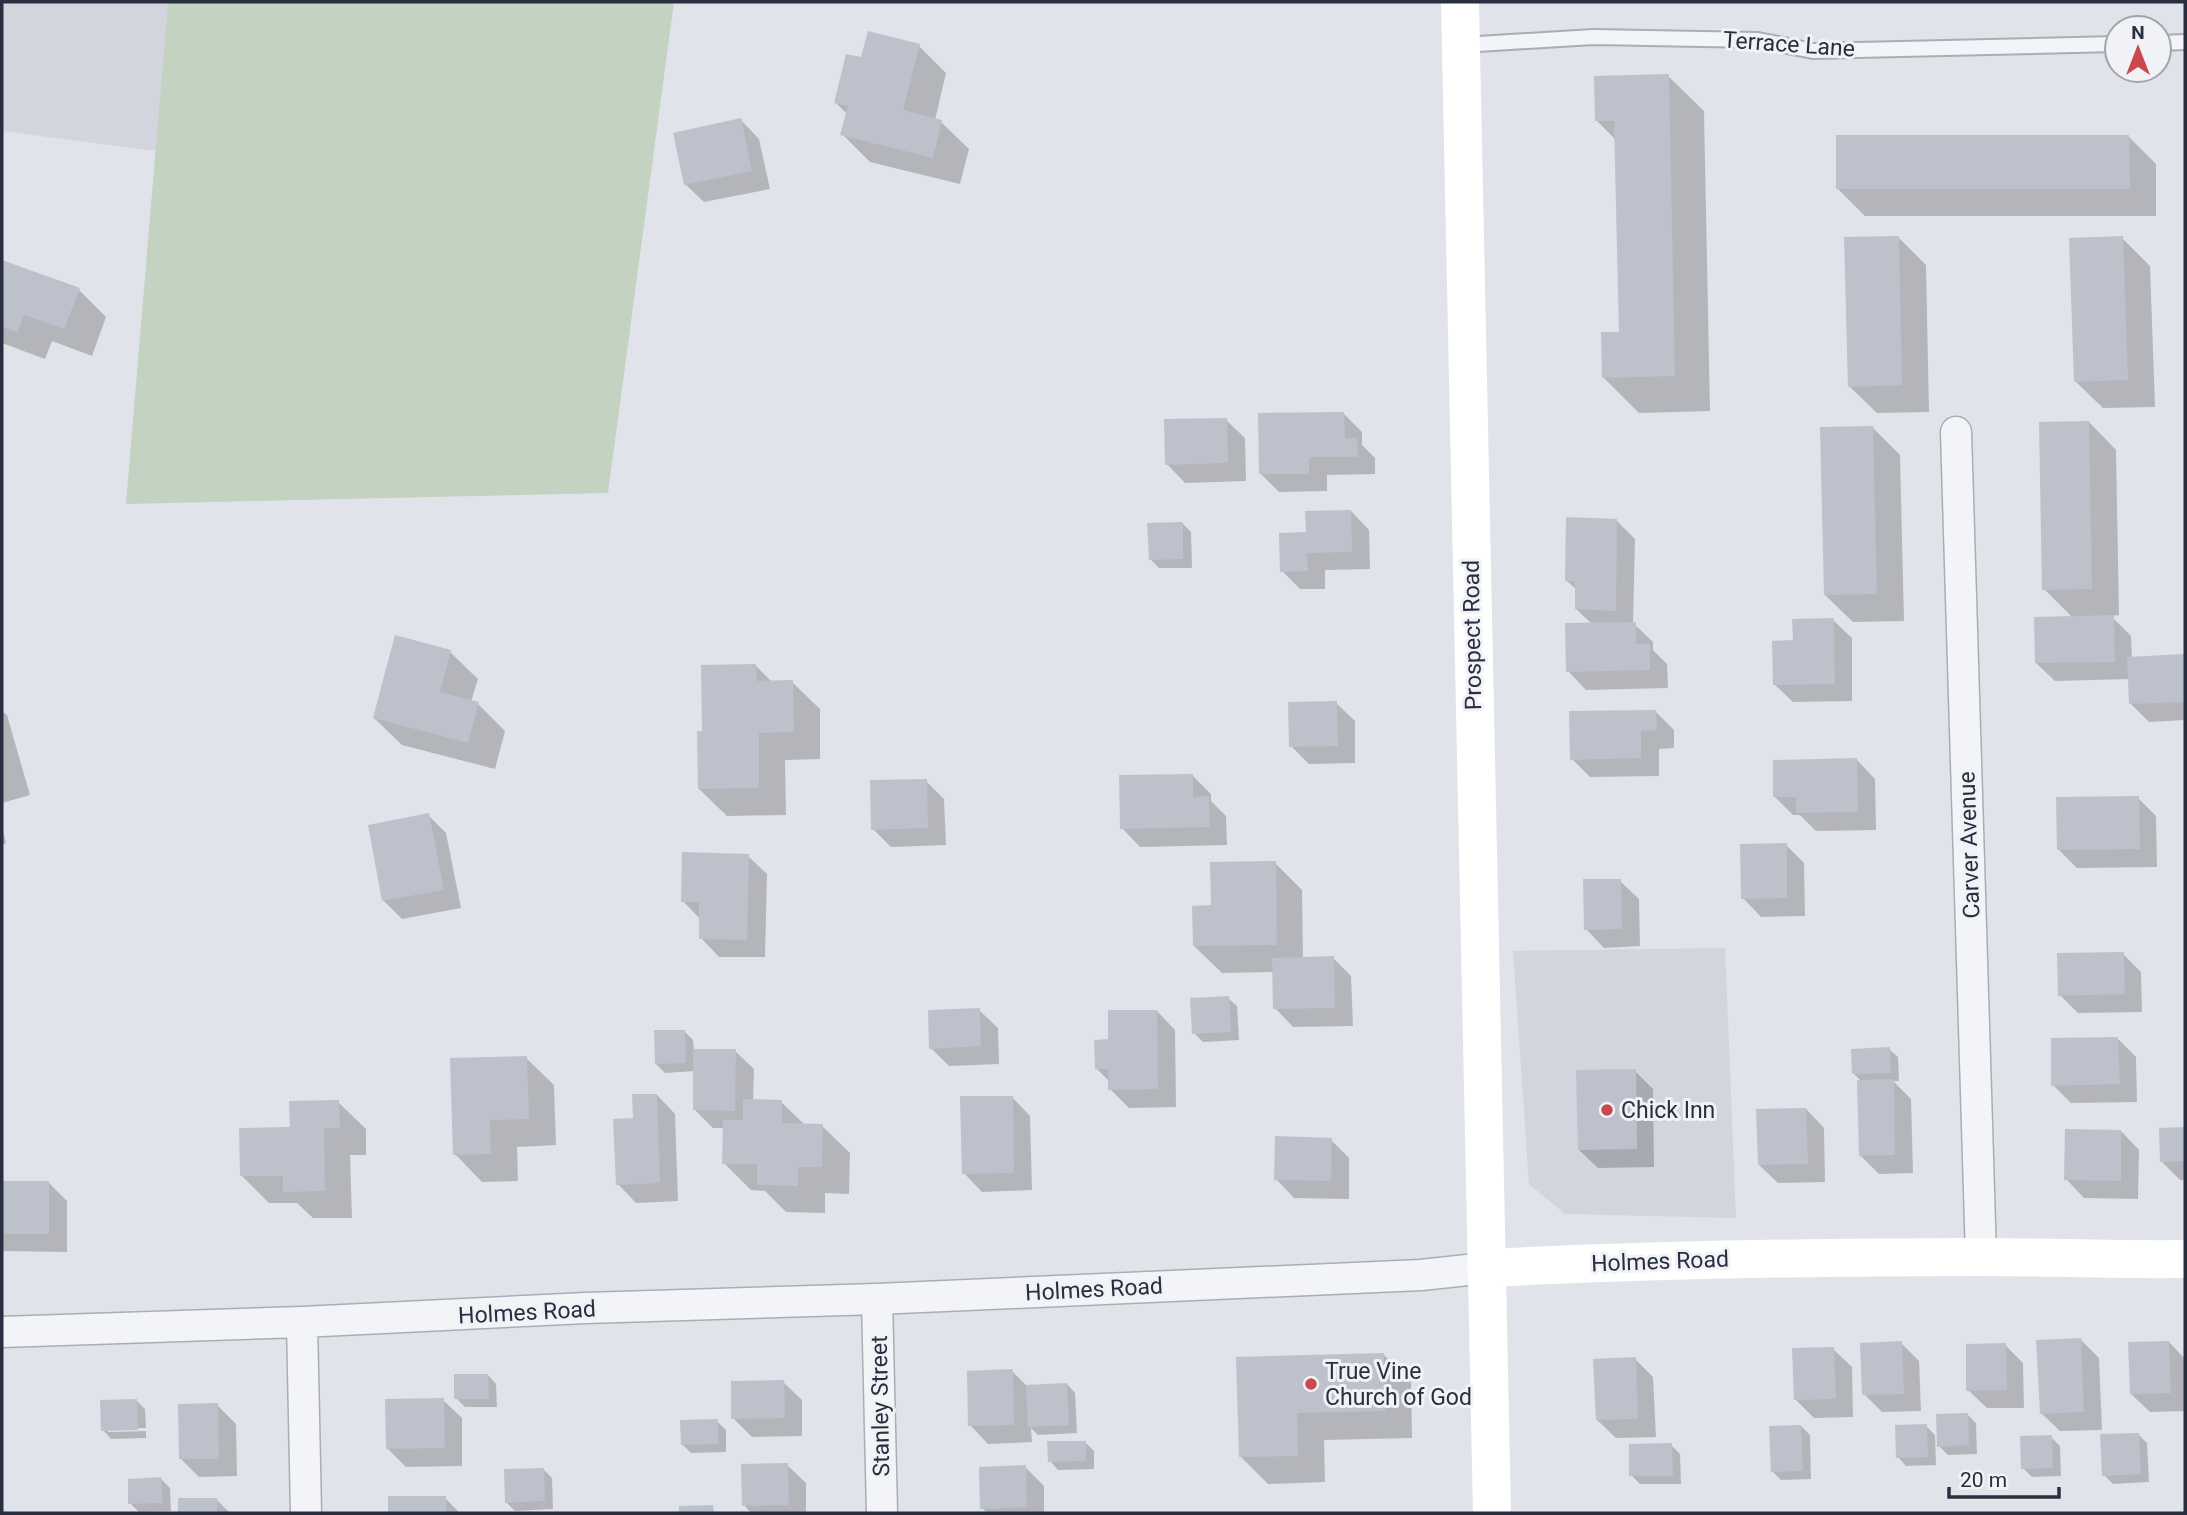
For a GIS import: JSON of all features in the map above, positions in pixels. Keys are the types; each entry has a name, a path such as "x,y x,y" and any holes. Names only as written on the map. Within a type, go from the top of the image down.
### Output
{"main road":[{"name":"Prospect Road","path":"1460,2 1492,1513"},
{"name":"Holmes Road","path":"1486,1268 1710,1259 2185,1259"}],"street":[{"name":"Carver Avenue","path":"1956,432 1981,1257"},
{"name":"Holmes Road","path":"2,1332 877,1299 1421,1275 1486,1268"},
{"name":"Stanley Street","path":"877,1299 882,1513"},
{"path":"302,1322 306,1513"}],"lane":[{"name":"Terrace Lane","path":"1461,45 1594,37 1758,40 1813,51 2103,44"}],"shaded area":[{"path":"2,2 168,2 156,151 2,131"},
{"path":"1725,948 1736,1218 1565,1214 1529,1184 1513,951"}],"green space":[{"path":"168,2 674,2 608,493 126,504"}],"building":[{"path":"868,31 920,44 903,110 942,120 933,158 840,135 848,106 834,103 846,54 861,57"},
{"path":"1669,74 1675,376 1602,378 1601,332 1619,332 1614,121 1595,121 1594,76"},
{"path":"741,118 752,171 684,185 673,133"},
{"path":"1836,135 2129,135 2130,189 1836,189"},
{"path":"1899,236 1902,385 1848,387 1844,237"},
{"path":"2123,236 2128,380 2074,382 2069,238"},
{"path":"2,260 80,288 64,329 24,315 18,332 2,327"},
{"path":"1344,412 1345,438 1357,438 1358,457 1309,457 1309,474 1259,474 1258,413"},
{"path":"1227,418 1228,463 1165,465 1164,419"},
{"path":"2089,421 2092,589 2042,590 2039,422"},
{"path":"1873,426 1877,594 1824,595 1820,427"},
{"path":"1351,510 1352,552 1307,553 1308,571 1280,572 1279,533 1306,532 1305,511"},
{"path":"1566,517 1617,519 1616,611 1575,609 1575,582 1565,581"},
{"path":"1183,522 1183,559 1149,560 1147,523"},
{"path":"2114,615 2115,662 2035,663 2034,617"},
{"path":"1834,618 1835,684 1773,685 1772,641 1793,640 1792,619"},
{"path":"1636,622 1636,644 1650,644 1650,670 1566,672 1565,623"},
{"path":"395,635 451,650 440,692 479,702 468,743 373,718"},
{"path":"2185,654 2185,702 2129,704 2127,657"},
{"path":"756,664 757,681 793,680 794,732 759,733 759,788 698,789 697,731 702,731 701,665"},
{"path":"1337,701 1338,746 1289,747 1288,702"},
{"path":"1656,710 1657,730 1641,731 1641,758 1570,760 1569,711"},
{"path":"1857,758 1858,812 1796,813 1796,797 1773,797 1773,760"},
{"path":"1193,774 1193,797 1209,796 1210,827 1120,829 1119,775"},
{"path":"927,779 928,828 871,830 870,780"},
{"path":"2139,796 2140,849 2057,850 2056,797"},
{"path":"429,813 444,890 382,901 368,825"},
{"path":"1787,843 1787,898 1741,899 1740,844"},
{"path":"682,852 749,854 747,940 699,939 699,902 681,902"},
{"path":"1276,861 1277,945 1193,946 1192,906 1211,905 1210,862"},
{"path":"1583,879 1621,879 1622,929 1584,930"},
{"path":"2124,952 2125,994 2058,996 2057,953"},
{"path":"1334,956 1335,1008 1273,1009 1272,958"},
{"path":"1229,996 1231,1032 1192,1034 1190,998"},
{"path":"980,1008 981,1046 929,1049 928,1010"},
{"path":"1108,1010 1157,1010 1158,1089 1108,1090 1108,1069 1095,1069 1094,1040 1108,1039"},
{"path":"654,1030 685,1030 686,1063 655,1064"},
{"path":"2118,1037 2120,1084 2051,1086 2051,1038"},
{"path":"1890,1047 1891,1073 1852,1074 1851,1049"},
{"path":"693,1049 736,1049 735,1111 693,1110"},
{"path":"527,1056 529,1119 490,1120 491,1154 453,1155 450,1058"},
{"name":"Chick Inn","path":"1636,1069 1637,1149 1578,1150 1576,1070"},
{"path":"1894,1079 1895,1155 1859,1156 1857,1080"},
{"path":"632,1094 657,1094 660,1183 616,1185 613,1119 633,1118"},
{"path":"960,1096 1013,1096 1014,1173 962,1174"},
{"path":"743,1099 782,1100 782,1123 823,1124 822,1167 798,1167 798,1186 757,1185 757,1164 722,1164 723,1120 743,1120"},
{"path":"339,1100 340,1128 324,1128 325,1191 283,1192 283,1176 240,1176 239,1128 290,1127 289,1101"},
{"path":"1806,1108 1808,1164 1758,1165 1756,1109"},
{"path":"2185,1127 2185,1161 2160,1162 2159,1128"},
{"path":"2065,1129 2121,1130 2121,1181 2064,1180"},
{"path":"1275,1136 1332,1138 1331,1181 1274,1180"},
{"path":"2,1181 49,1181 49,1234 2,1234"},
{"path":"2081,1338 2084,1412 2040,1414 2036,1340"},
{"path":"1902,1341 1904,1394 1862,1395 1860,1343"},
{"path":"2169,1341 2171,1393 2130,1394 2128,1342"},
{"path":"2006,1343 2007,1390 1966,1391 1966,1344"},
{"path":"1834,1347 1836,1399 1794,1400 1792,1348"},
{"name":"True Vine Church of God","path":"1384,1353 1385,1411 1297,1413 1298,1456 1239,1457 1236,1357"},
{"path":"1636,1357 1638,1419 1596,1420 1593,1359"},
{"path":"1013,1369 1014,1425 968,1426 967,1371"},
{"path":"454,1374 488,1374 489,1399 454,1399"},
{"path":"784,1380 785,1418 731,1419 731,1381"},
{"path":"1067,1383 1069,1425 1028,1427 1026,1385"},
{"path":"444,1398 445,1448 386,1449 385,1399"},
{"path":"137,1399 138,1430 101,1431 100,1400"},
{"path":"218,1403 219,1459 179,1459 178,1404"},
{"path":"1968,1413 1969,1445 1937,1447 1936,1414"},
{"path":"718,1419 718,1444 681,1445 680,1420"},
{"path":"1927,1424 1928,1457 1896,1458 1895,1425"},
{"path":"1801,1425 1803,1471 1771,1472 1769,1426"},
{"path":"2139,1433 2141,1474 2102,1476 2100,1434"},
{"path":"2052,1435 2053,1468 2021,1469 2020,1436"},
{"path":"1047,1441 1086,1441 1086,1461 1048,1462"},
{"path":"1672,1443 1673,1476 1629,1476 1629,1444"},
{"path":"788,1463 789,1505 742,1506 741,1464"},
{"path":"1026,1465 1027,1507 980,1509 979,1467"},
{"path":"544,1468 545,1501 505,1503 504,1469"},
{"path":"161,1477 163,1503 128,1504 128,1479"},
{"path":"388,1496 446,1496 446,1513 388,1513"},
{"path":"178,1498 217,1498 217,1513 178,1513"},
{"path":"713,1505 714,1513 679,1513 679,1506"}],"place":[{"name":"Chick Inn","path":"1607,1110"},
{"name":"True Vine Church of God","path":"1311,1384"}]}
